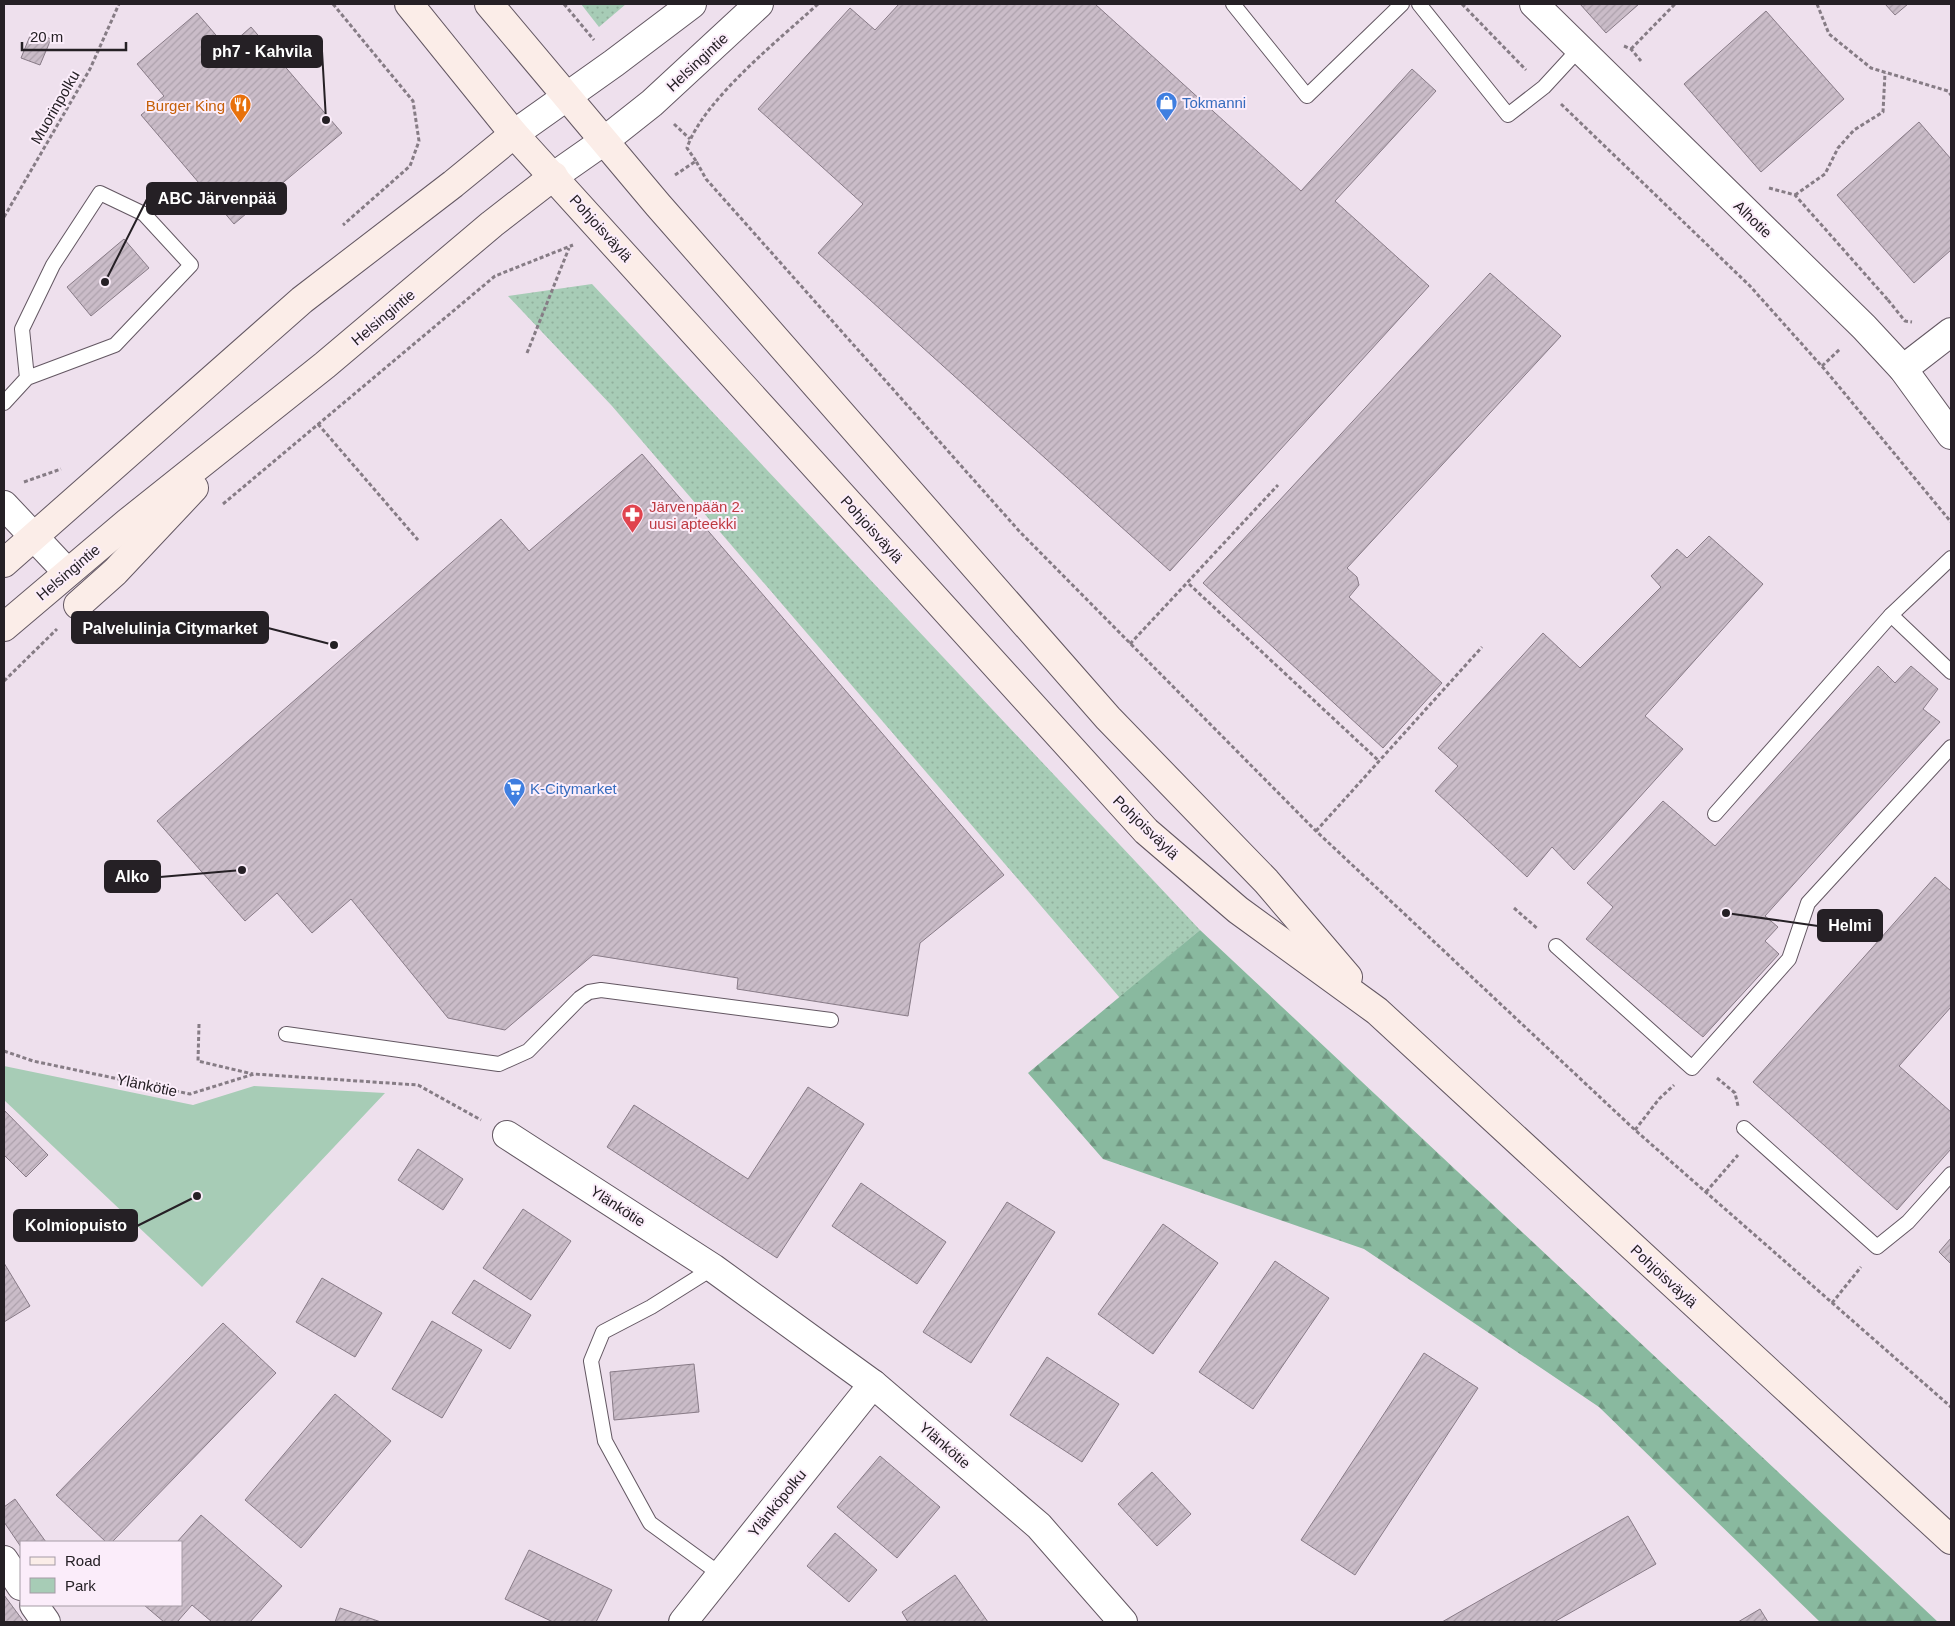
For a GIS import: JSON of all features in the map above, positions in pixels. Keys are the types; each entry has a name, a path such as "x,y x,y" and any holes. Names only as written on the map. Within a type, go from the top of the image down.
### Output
{"main road":[{"name":"Pohjoisväylä","path":"409,4 514,134 1146,831 1238,910 1377,1011 1951,1540"},
{"name":"Pohjoisväylä","path":"489,4 648,193 1108,718 1266,881 1377,1011"},
{"path":"4,563 302,300 453,184 514,134"},
{"name":"Helsingintie","path":"4,627 66,572 252,424 554,176"},
{"path":"71,613 115,572 252,424"}],"street":[{"path":"514,134 568,98 692,4"},
{"name":"Helsingintie","path":"554,176 604,141 652,103 759,4"},
{"name":"Alhotie","path":"1537,7 1864,327 1903,369 1951,435"},
{"path":"1903,369 1951,332"},
{"path":"4,505 66,572"},
{"name":"Ylänkötie","path":"507,1135 713,1268 873,1384 1039,1526 1123,1622"},
{"name":"Ylänköpolku","path":"683,1622 873,1384"},
{"path":"4,1560 20,1584"},
{"path":"35,1606 46,1622"}],"lane":[{"path":"1233,4 1307,96 1402,4"},
{"path":"1419,4 1508,115 1544,87 1579,49"},
{"path":"4,403 27,378 115,345 191,265 144,214 100,193 53,265 22,329 27,378"},
{"path":"1715,814 1891,615 1951,558"},
{"path":"1891,615 1951,672"},
{"path":"1556,946 1694,1065 1789,959 1808,903 1951,747"},
{"path":"286,1034 499,1064 528,1051 580,998 589,992 601,990 831,1020"},
{"path":"1744,1128 1877,1247 1908,1222 1951,1174"},
{"path":"713,1268 651,1306 603,1332 591,1361 605,1441 650,1523 720,1574"}],"path":[{"name":"Muorinpolku","path":"4,218 90,69 119,4"},
{"path":"334,4 413,101 419,142 410,166 336,232"},
{"path":"564,4 595,42"},
{"path":"818,4 716,100 690,139 687,148 706,179 1020,532 1316,830 1635,1130 1951,1407"},
{"path":"1462,4 1544,87 1750,286 1826,370 1951,522"},
{"path":"1631,49 1675,4"},
{"path":"1817,4 1829,34 1871,68 1948,91 1951,95"},
{"path":"1795,195 1825,174 1838,148 1854,130 1883,112 1885,73"},
{"path":"648,193 696,161"},
{"path":"220,506 495,276 569,248 601,228"},
{"path":"527,353 569,248"},
{"path":"318,424 418,540"},
{"path":"26,481 65,468"},
{"path":"1130,644 1189,584 1278,485"},
{"path":"1189,584 1379,761"},
{"path":"4,681 71,613"},
{"path":"1316,830 1482,647"},
{"path":"1514,908 1556,946"},
{"path":"199,1024 198,1061 254,1074"},
{"name":"Ylänkötie","path":"4,1051 33,1060 190,1094 254,1074 418,1085 507,1135"},
{"path":"1635,1130 1659,1099 1694,1065 1735,1093 1744,1128"},
{"path":"1706,1192 1754,1137"},
{"path":"1832,1303 1877,1247"}],"green space":[{"path":"581,4 626,4 599,27"},
{"path":"592,284 1200,930 1120,998 612,406 508,296"},
{"path":"1200,930 1938,1622 1820,1622 1599,1407 1364,1249 1103,1159 1028,1073"},
{"path":"4,1066 193,1105 254,1086 385,1093 202,1287 4,1100"}],"building":[{"path":"899,4 1095,4 1301,191 1412,69 1436,91 1335,201 1429,286 1170,571 818,253 863,204 758,109 850,8 875,30"},
{"path":"1580,4 1639,4 1606,33"},
{"path":"1885,4 1908,4 1895,15"},
{"path":"1766,11 1844,99 1761,172 1684,84"},
{"name":"Burger King","path":"197,13 227,48 251,27 342,133 234,224 141,115 164,96 137,64"},
{"path":"32,31 51,39 40,65 21,58"},
{"path":"1919,122 1951,159 1951,250 1914,283 1837,195"},
{"path":"124,239 149,268 91,316 67,287"},
{"path":"1490,273 1561,336 1347,568 1357,577 1359,585 1349,597 1442,683 1383,748 1203,583"},
{"path":"642,454 1004,875 920,943 908,1016 737,989 738,978 593,955 505,1030 448,1018 351,899 312,933 277,893 245,921 157,821 501,519 529,551"},
{"path":"1709,536 1763,584 1645,716 1683,749 1574,870 1552,847 1527,877 1435,791 1458,766 1438,748 1543,633 1580,668 1661,587 1651,576 1677,549 1687,558"},
{"path":"1878,666 1895,683 1911,666 1938,689 1923,709 1940,722 1765,916 1778,927 1765,941 1779,954 1703,1037 1586,939 1613,907 1587,883 1663,801 1715,846"},
{"path":"1935,877 1951,891 1951,1007 1899,1066 1951,1112 1951,1149 1897,1210 1753,1082"},
{"path":"808,1087 864,1124 777,1258 607,1147 634,1105 748,1179"},
{"path":"4,1110 48,1155 26,1177 4,1155"},
{"path":"418,1149 463,1179 443,1210 398,1180"},
{"path":"861,1183 946,1242 917,1284 832,1226"},
{"path":"1007,1202 1055,1232 971,1363 923,1332"},
{"path":"523,1209 571,1241 531,1300 483,1268"},
{"path":"1163,1224 1218,1263 1153,1354 1098,1314"},
{"path":"1951,1238 1951,1264 1939,1252"},
{"path":"1275,1261 1329,1298 1253,1409 1199,1372"},
{"path":"4,1263 30,1306 4,1322"},
{"path":"322,1278 382,1313 355,1357 296,1322"},
{"path":"474,1280 531,1315 510,1349 452,1313"},
{"path":"432,1321 482,1350 442,1418 392,1389"},
{"path":"223,1323 276,1373 113,1541 105,1541 56,1495"},
{"path":"1424,1353 1478,1388 1355,1575 1301,1540"},
{"path":"1047,1357 1119,1404 1082,1462 1010,1415"},
{"path":"694,1364 699,1412 614,1420 610,1372"},
{"path":"335,1394 391,1441 301,1548 245,1500"},
{"path":"880,1456 940,1507 897,1558 837,1507"},
{"path":"1152,1472 1191,1514 1157,1546 1118,1504"},
{"path":"15,1499 45,1541 20,1541 20,1546 4,1522 4,1507"},
{"path":"201,1515 282,1586 250,1622 212,1622 192,1605 177,1622 164,1622 145,1606 182,1606 182,1541 178,1541"},
{"path":"1628,1516 1656,1564 1554,1622 1442,1622"},
{"path":"835,1533 877,1570 849,1602 807,1566"},
{"path":"529,1550 612,1590 596,1622 553,1622 505,1599"},
{"path":"955,1575 988,1622 908,1622 902,1612"},
{"path":"4,1595 24,1622 4,1622"},
{"path":"340,1608 381,1622 335,1622"},
{"path":"1760,1609 1768,1622 1738,1622"}],"place":[{"name":"ph7 - Kahvila","path":"326,120"},
{"name":"Tokmanni","path":"1166,121"},
{"name":"Burger King","path":"241,124"},
{"name":"ABC Järvenpää","path":"105,282"},
{"name":"Järvenpään 2. uusi apteekki","path":"633,534"},
{"name":"Palvelulinja Citymarket","path":"334,645"},
{"name":"K-Citymarket","path":"514,807"},
{"name":"Alko","path":"242,870"},
{"name":"Helmi","path":"1726,913"},
{"name":"Kolmiopuisto","path":"197,1196"}]}
